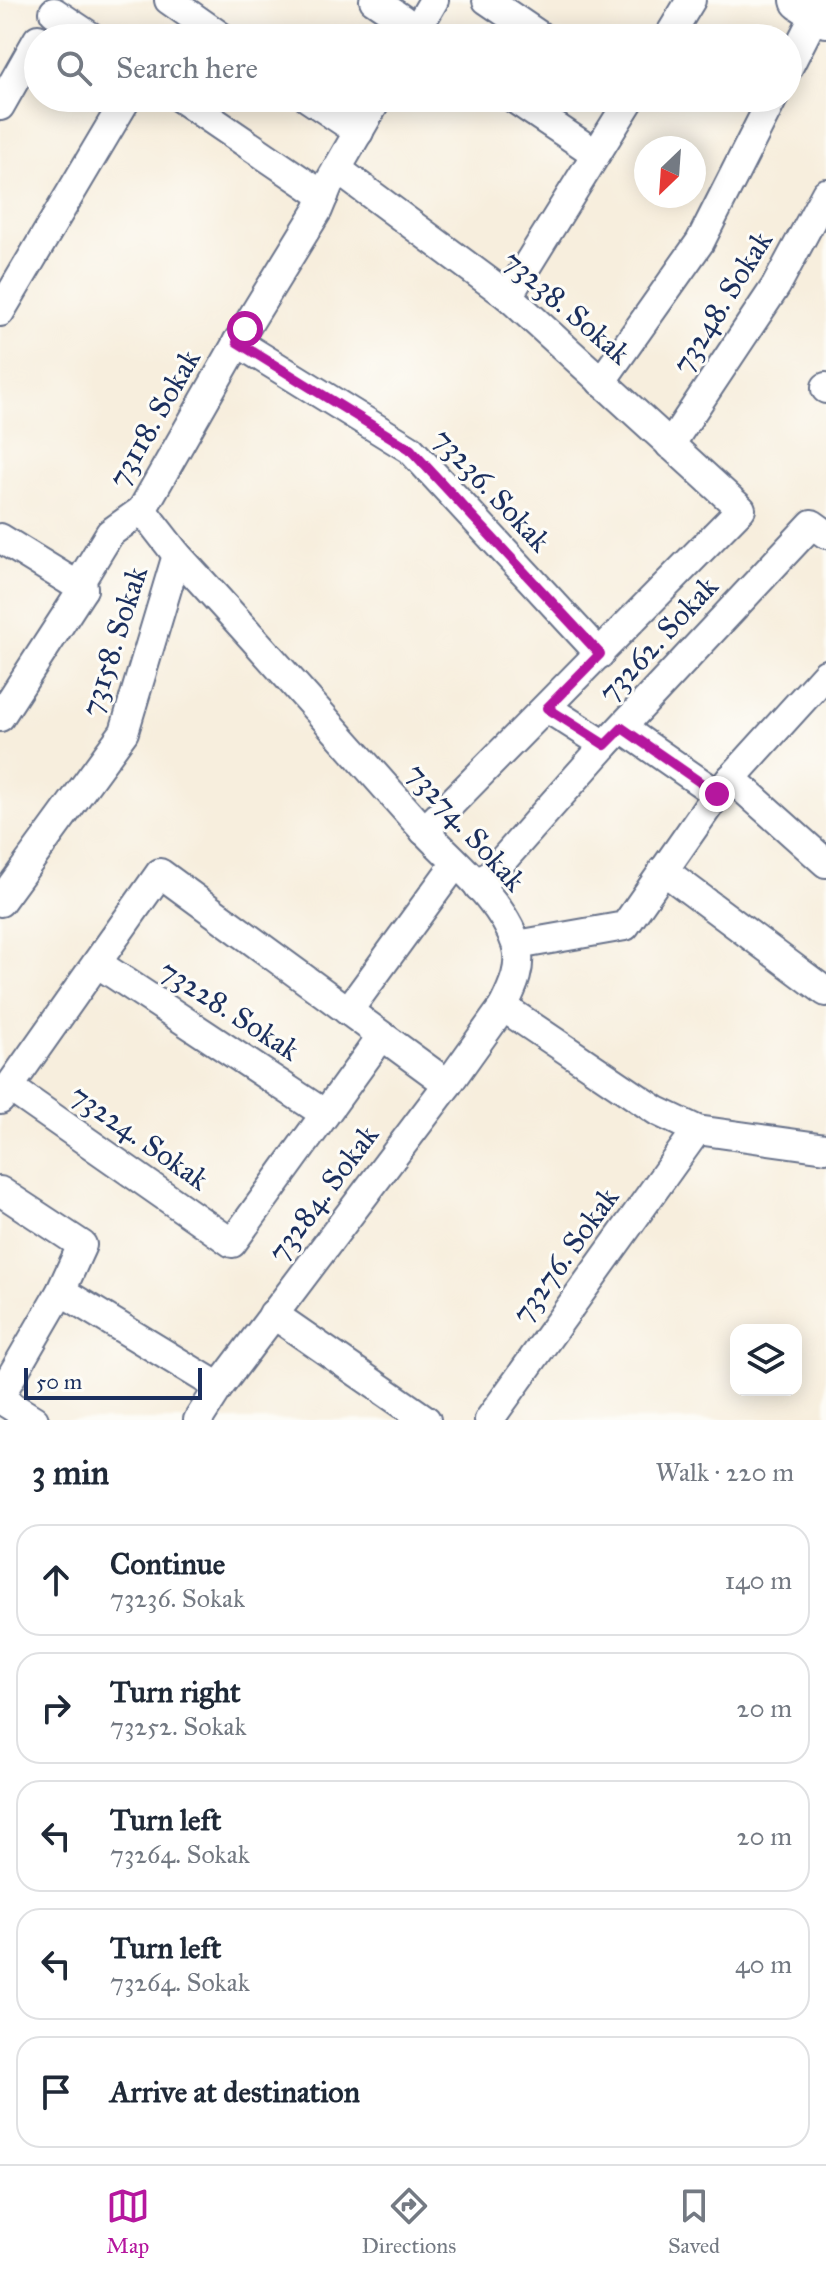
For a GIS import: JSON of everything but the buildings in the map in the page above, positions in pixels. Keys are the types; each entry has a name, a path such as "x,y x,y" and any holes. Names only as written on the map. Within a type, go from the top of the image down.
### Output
{"street":[{"path":"169,0 213,20"},
{"path":"374,0 406,24"},
{"path":"423,24 434,0"},
{"path":"487,0 522,24"},
{"path":"676,24 691,0"},
{"path":"47,24 57,6 77,24"},
{"path":"802,37 815,9"},
{"path":"0,106 8,72 24,54"},
{"path":"0,312 119,112"},
{"path":"201,112 324,196"},
{"path":"329,112 359,132"},
{"name":"73118. Sokak","path":"0,717 9,684 83,589 82,579 110,533 142,510 237,342 318,210 337,169 370,112"},
{"path":"534,112 596,154"},
{"path":"508,296 622,112"},
{"path":"601,382 700,242 766,112"},
{"name":"73238. Sokak","path":"337,169 508,296 741,509 600,654"},
{"name":"73248. Sokak","path":"670,445 776,286 826,193"},
{"name":"73236. Sokak","path":"237,342 410,449 600,654"},
{"name":"73274. Sokak","path":"142,510 177,555 424,831 479,887 507,923 517,945"},
{"name":"73262. Sokak","path":"479,887 613,737 812,524 826,534"},
{"path":"0,538 83,589"},
{"name":"73158. Sokak","path":"0,902 124,732 177,555"},
{"path":"424,831 600,654"},
{"path":"822,687 724,786 625,926 517,945 519,965 503,1007 657,1111 697,1130 826,1148"},
{"path":"547,708 724,786 826,863"},
{"path":"348,1011 456,863"},
{"path":"663,870 826,992"},
{"path":"5,1093 160,873 448,1084"},
{"name":"73228. Sokak","path":"97,963 325,1114"},
{"name":"73284. Sokak","path":"198,1420 219,1387 503,1007"},
{"path":"325,1114 381,1037"},
{"name":"73224. Sokak","path":"5,1093 232,1243 325,1114"},
{"name":"73276. Sokak","path":"489,1420 697,1130"},
{"path":"1,1195 82,1245 61,1291 0,1398 34,1420"},
{"path":"61,1291 219,1387"},
{"path":"273,1314 426,1420"}],"route":[{"path":"245,329 237,342 410,449 600,654 547,708 605,745 622,728 717,794"}]}
